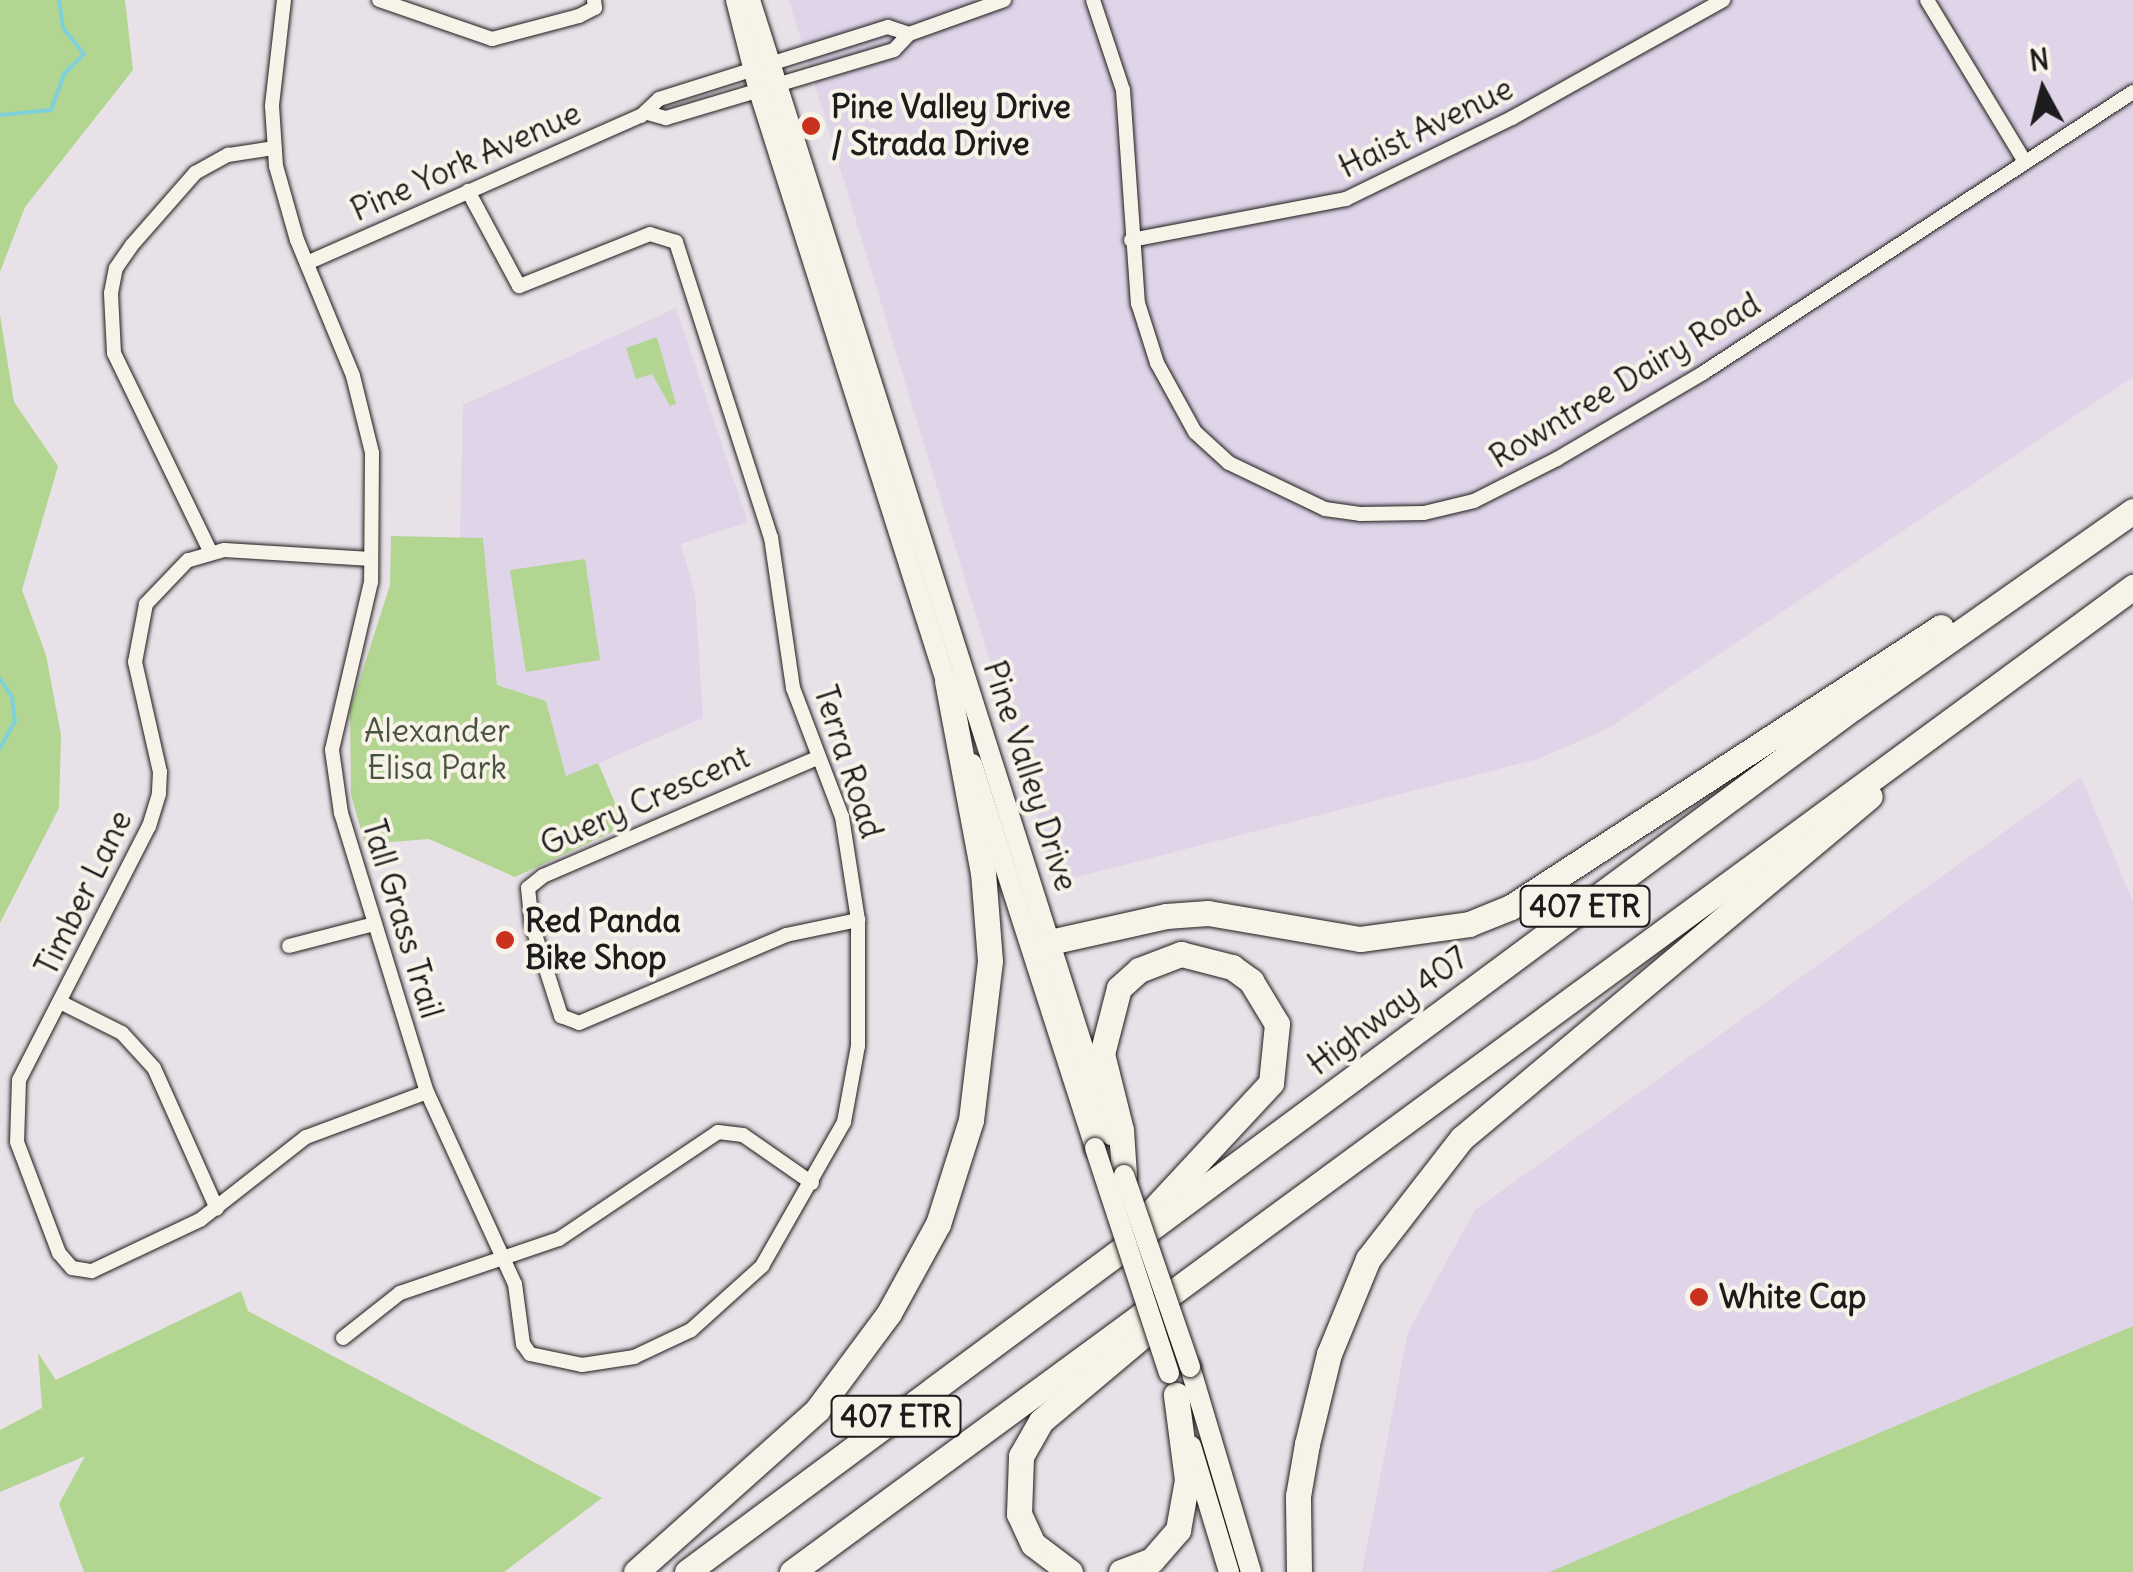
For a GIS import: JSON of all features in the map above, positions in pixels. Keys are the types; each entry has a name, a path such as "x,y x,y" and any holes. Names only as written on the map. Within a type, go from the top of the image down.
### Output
{"highway":[{"name":"Highway 407","path":"687,1572 2066,555 2133,511"},
{"path":"1044,948 1208,913 1360,939 1469,924 1511,907 1890,657 2066,555"},
{"name":"407 ETR","path":"792,1572 1998,681 2133,587"},
{"path":"636,1572 817,1410 889,1313 938,1224 971,1120 990,962 983,873 947,681"},
{"path":"1300,1572 1298,1496 1342,1312 1368,1259 1437,1168 1476,1125 1998,681"},
{"path":"1106,1260 1271,1083 1277,1024 1251,981 1232,967 1181,954 1139,970 1119,988 1102,1054 1110,1145 1124,1175"},
{"path":"1070,1572 1034,1544 1020,1514 1017,1472 1026,1442 1040,1421 1248,1238"},
{"path":"1120,1572 1152,1560 1170,1544 1182,1517 1187,1480 1172,1384"}],"main road":[{"name":"Pine Valley Drive","path":"736,0 758,92 947,681 1044,948 1110,1145 1172,1384 1229,1572"},
{"name":"Pine Valley Drive","path":"750,0 774,62 1044,948"},
{"path":"1124,1175 1190,1367 1251,1572"}],"street":[{"name":"Tall Grass Trail","path":"284,0 274,72 274,148 306,263 368,426 368,602 332,750 341,813 426,1092 504,1258"},
{"path":"382,0 492,39 579,16 595,8 594,0"},
{"path":"909,34 1004,0"},
{"name":"Rowntree Dairy Road","path":"1093,0 1123,90 1131,240 1145,333 1195,432 1260,481 1325,509 1424,513 1474,501 1557,459 1703,373 2133,92"},
{"name":"Haist Avenue","path":"1131,240 1346,199 1512,118 1723,0"},
{"path":"1927,0 2025,162"},
{"name":"Pine York Avenue","path":"306,263 648,113 659,99 888,27 909,34 894,50 758,92 666,118 648,113"},
{"path":"212,554 114,352 111,293 116,268 132,245 195,173 228,154 274,148"},
{"name":"Terra Road","path":"468,191 518,286 650,234 676,242 771,538 793,688 842,817 858,920 856,1064 844,1122 762,1266 739,1292 690,1330 634,1357 582,1366 530,1354 504,1258"},
{"name":"Timber Lane","path":"370,559 212,554 188,560 165,578 137,625 135,662 160,772 158,794 62,1003 19,1080 14,1117 26,1174 66,1261 79,1270 108,1266 217,1209 306,1138 426,1092"},
{"name":"Guery Crescent","path":"817,758 543,876 528,888 532,924 562,1016 579,1024 786,935 858,920"},
{"path":"289,946 374,924"},
{"path":"62,1003 122,1033 154,1068 217,1209"},
{"path":"344,1338 400,1292 559,1238 718,1132 743,1135 812,1183"}],"shaded area":[{"path":"789,0 2133,0 2133,377 1607,729 1538,759 1057,882"},
{"path":"676,308 748,522 681,544 695,594 703,718 566,777 546,701 497,685 483,538 460,539 463,405"},
{"path":"2081,777 2133,902 2133,1326 1549,1572 1362,1572 1408,1332 1475,1210"}],"green space":[{"path":"0,0 125,0 133,70 25,207 0,272"},
{"path":"0,315 14,402 58,466 22,590 46,655 61,735 59,808 0,923"},
{"path":"657,337 676,404 670,406 652,374 636,379 626,348"},
{"name":"Alexander Elisa Park","path":"391,536 483,538 497,685 546,701 566,776 598,763 625,826 515,877 429,839 365,844 351,795 350,710 390,585"},
{"path":"585,559 600,660 526,672 510,570"},
{"path":"241,1291 248,1311 602,1498 504,1572 84,1572 59,1504 85,1456 0,1492 0,1430 42,1408 38,1353 56,1380"},
{"path":"2133,1326 2133,1572 1549,1572"}],"waterway":[{"path":"0,115 51,110 64,74 84,54 63,28 59,0"},
{"path":"0,679 12,697 15,721 0,748"}],"place":[{"name":"Pine Valley Drive / Strada Drive","path":"811,126"},
{"name":"Red Panda Bike Shop","path":"505,940"},
{"name":"White Cap","path":"1699,1297"}]}
